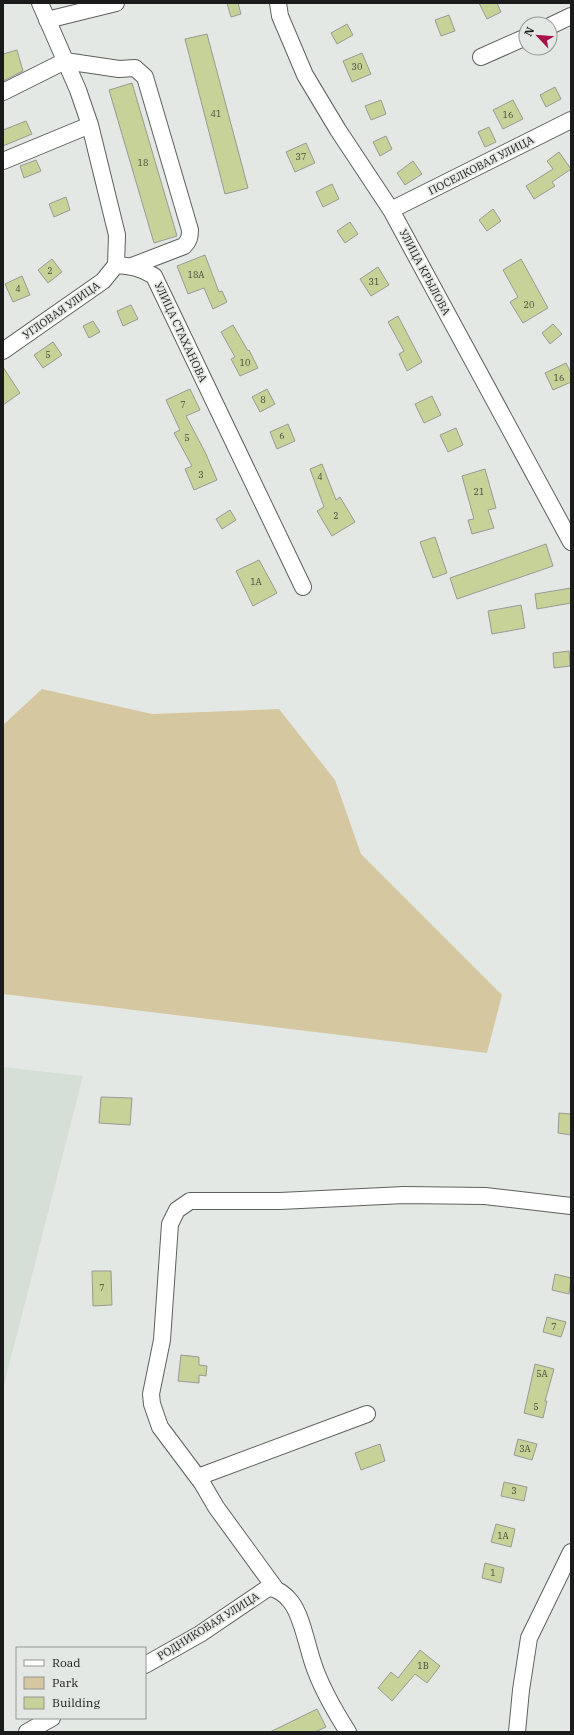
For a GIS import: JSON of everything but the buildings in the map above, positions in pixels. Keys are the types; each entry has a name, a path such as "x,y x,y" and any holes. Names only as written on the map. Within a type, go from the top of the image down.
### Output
{"street":[{"path":"40,3 78,90 90,125 117,235 116,265"},
{"path":"47,20 116,3"},
{"name":"УЛИЦА КРЫЛОВА","path":"278,3 280,16 305,75 338,130 391,210 571,542"},
{"path":"558,22 571,16"},
{"path":"481,57 518,41"},
{"path":"3,92 65,61 119,69 135,68 145,77 190,230 190,236 188,242 184,246 132,266"},
{"name":"ПОСЕЛКОВАЯ УЛИЦА","path":"391,210 571,120"},
{"path":"3,161 90,125"},
{"name":"УЛИЦА СТАХАНОВА","path":"116,265 132,266 143,269 154,276 303,587"},
{"name":"УГЛОВАЯ УЛИЦА","path":"3,351 103,281 116,265"},
{"path":"348,1732 333,1708 314,1665 299,1618 291,1602 275,1588 216,1507 198,1477 160,1427 152,1404 152,1394 162,1340 170,1224 177,1210 190,1201 280,1201 404,1195 485,1196 571,1206"},
{"path":"198,1477 367,1414"},
{"path":"517,1732 521,1690 529,1638 571,1552"},
{"name":"РОДНИКОВАЯ УЛИЦА","path":"146,1664 200,1634 268,1588 275,1588"},
{"path":"27,1732 50,1719"}],"shaded area":[{"path":"3,1067 83,1076 3,1389"}],"green space":[{"path":"42,689 152,714 279,709 335,780 361,854 502,995 487,1053 3,994 3,725"}]}
